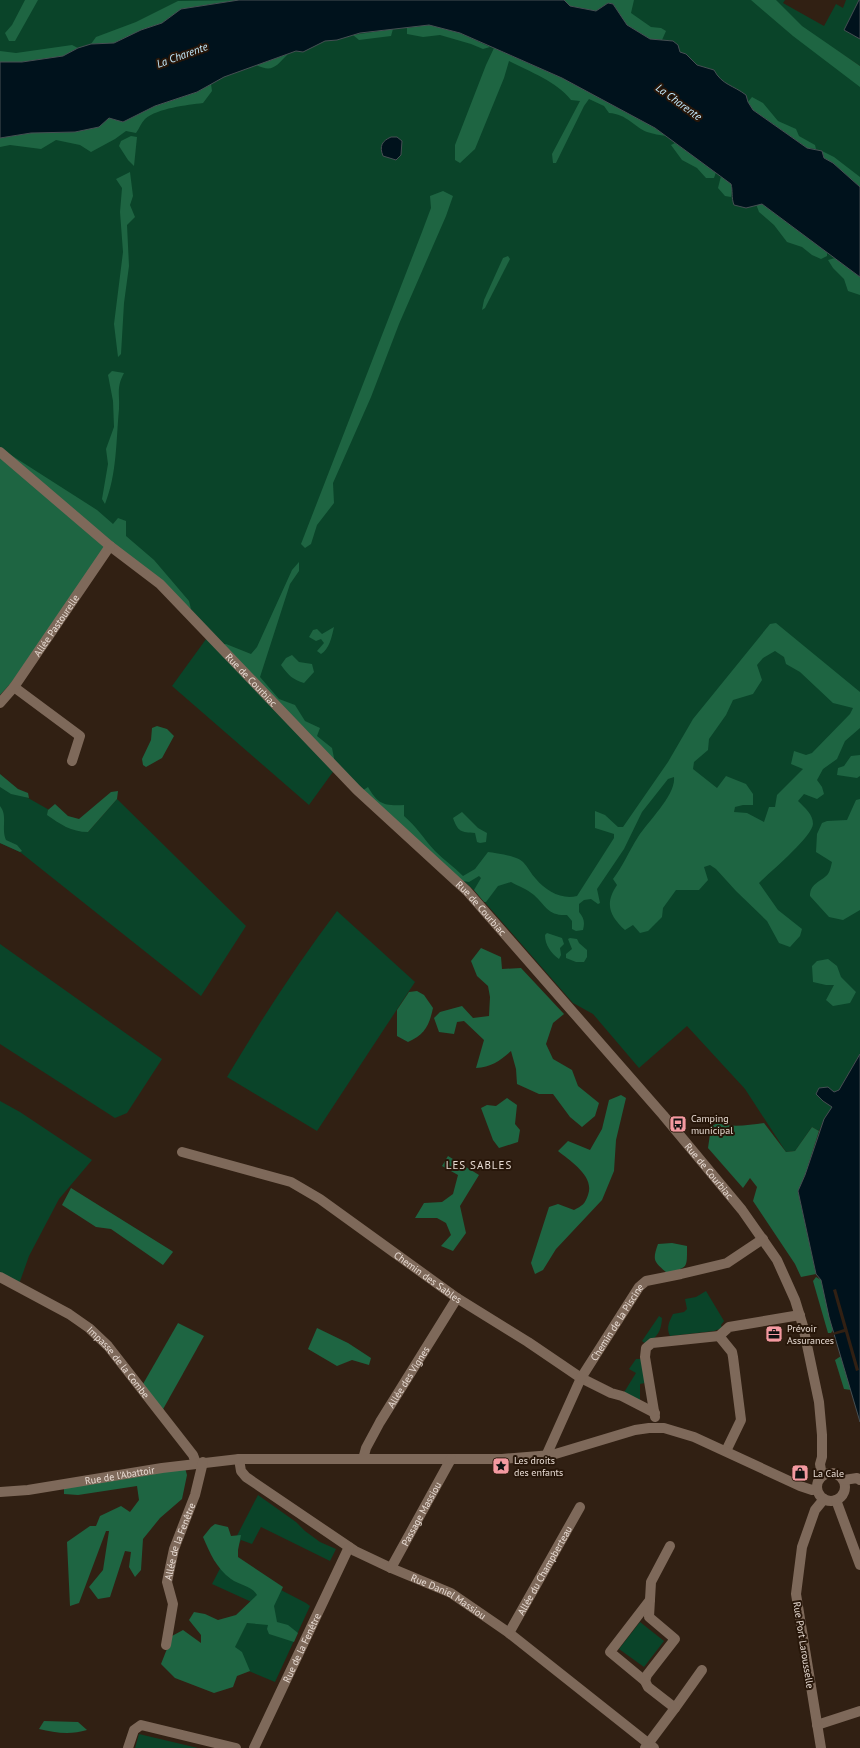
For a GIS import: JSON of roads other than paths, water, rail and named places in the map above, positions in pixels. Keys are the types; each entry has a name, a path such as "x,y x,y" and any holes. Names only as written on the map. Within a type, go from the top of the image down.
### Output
{"street":[{"name":"Rue de Courbiac","path":"0,452 110,546 160,584 357,790 467,891 663,1116 742,1210 777,1260 800,1315 808,1346 819,1402 822,1425 822,1457 820,1464 822,1476"},
{"name":"Allée Pastourelle","path":"0,703 14,688 110,546"},
{"path":"14,688 80,736 72,761"},
{"name":"Chemin des Sables","path":"182,1152 291,1182 320,1199 457,1298 528,1342 581,1378 611,1393 622,1396 655,1413"},
{"name":"Chemin de la Piscine","path":"546,1456 581,1378 639,1287 646,1281 726,1263 763,1239"},
{"name":"Impasse de la Combe","path":"0,1277 89,1328 108,1346 200,1463"},
{"name":"Allée des Vignes","path":"363,1459 366,1448 380,1422 457,1298"},
{"path":"655,1428 655,1413 645,1357 646,1348 652,1343 719,1336 729,1327 800,1315"},
{"path":"719,1336 728,1346 733,1357 741,1420 726,1451"},
{"name":"Rue de l'Abattoir","path":"0,1492 28,1490 200,1463 239,1459 508,1459 546,1456 635,1430 655,1428 680,1432 726,1451 807,1490 817,1489"},
{"path":"822,1457 833,1473 844,1480 845,1489 843,1494 836,1500 824,1499 817,1489 818,1482 822,1476 833,1473"},
{"name":"Rue Daniel Massiou","path":"239,1459 240,1471 246,1477 348,1547 391,1568 452,1593 509,1633 649,1747"},
{"name":"Passage Massiou","path":"391,1568 451,1459"},
{"name":"Allée de la Fenêtre","path":"166,1645 173,1604 167,1582 174,1549 195,1495 200,1463"},
{"path":"844,1480 857,1478 860,1480"},
{"name":"Rue Port Larousselle","path":"821,1748 796,1594 802,1547 815,1510 824,1499"},
{"path":"836,1500 860,1565"},
{"name":"Allée du Champberteau","path":"509,1633 580,1507"},
{"path":"645,1681 647,1675 675,1639 649,1617 651,1582 670,1546"},
{"name":"Rue de la Fenêtre","path":"254,1748 348,1547"},
{"path":"650,1600 610,1652 645,1681 648,1687 674,1708"},
{"path":"649,1747 674,1708 702,1670"},
{"path":"817,1725 860,1711"},
{"path":"128,1748 134,1730 141,1725 236,1748"}],"water":[{"name":"La Charente","path":"239,0 564,0 570,6 596,11 608,3 613,4 627,25 650,39 673,41 678,45 680,52 686,54 697,65 714,70 724,82 746,95 753,110 807,148 822,151 824,158 833,163 860,187 860,277 762,204 746,208 734,205 731,184 655,128 562,78 460,33 429,25 360,33 337,40 325,41 303,52 296,51 224,77 197,92 155,106 123,122 109,118 99,127 75,132 31,133 0,138 0,62 22,62 63,56 78,48 91,44 114,43 141,30 162,23 181,9"},
{"path":"860,0 860,39 844,30"},
{"path":"391,137 397,137 402,141 401,155 396,160 383,156 381,149 383,142"},
{"path":"860,1054 860,1422 829,1317 821,1280 816,1274 798,1191 824,1119 832,1107 816,1094 819,1088 828,1087 834,1092 839,1090"}],"place":[{"name":"Camping municipal","path":"678,1124"},
{"name":"Prévoir Assurances","path":"774,1334"},
{"name":"Les droits des enfants","path":"501,1466"},
{"name":"La Cale","path":"800,1473"}],"district":[{"name":"LES SABLES","path":"479,1165"}]}
